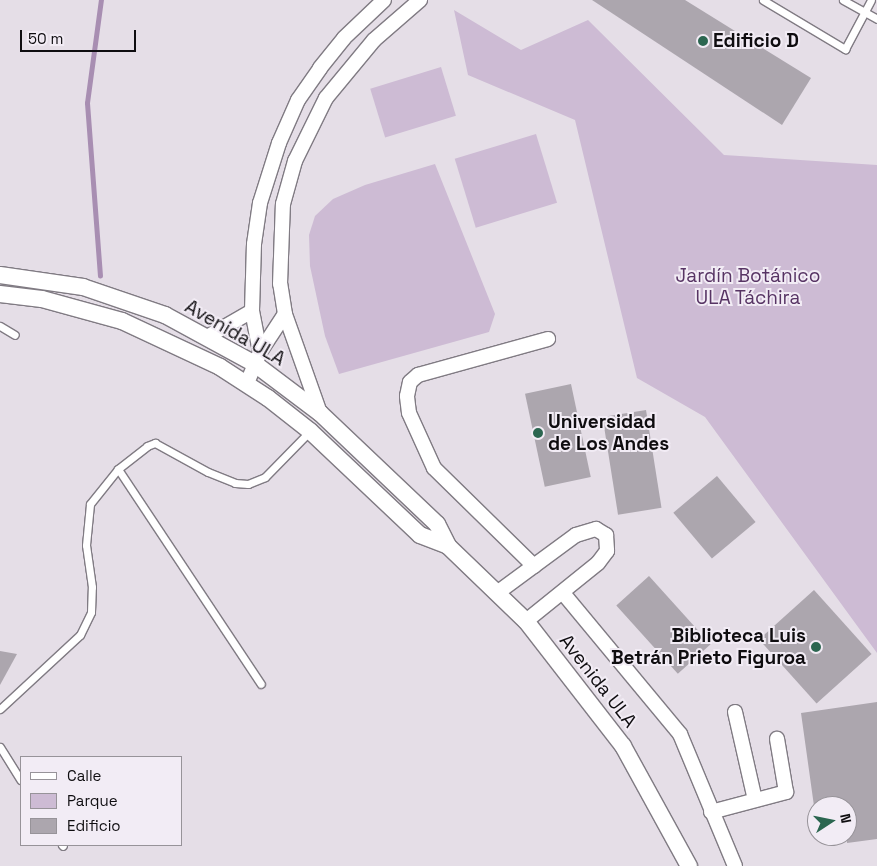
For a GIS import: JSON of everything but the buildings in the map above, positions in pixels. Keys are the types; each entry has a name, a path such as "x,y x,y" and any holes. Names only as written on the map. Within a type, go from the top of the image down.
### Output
{"street":[{"path":"258,358 252,311 254,244 260,203 279,143 298,100 320,68 344,38 384,0"},
{"path":"320,414 285,314 280,284 280,232 283,204 295,161 314,120 341,78 374,40 420,0"},
{"name":"Avenida ULA","path":"0,275 83,288 165,315 207,337 258,358 437,524 448,546 526,621 623,746 690,865"},
{"name":"Avenida ULA","path":"0,294 42,299 122,321 152,332 247,383 310,431 420,535 448,546"},
{"path":"207,337 252,311"},
{"path":"247,383 258,358 285,314"},
{"path":"534,566 434,468 409,413 407,396 410,382 418,375 548,339"},
{"path":"497,593 587,529 596,529 606,536 607,551 598,564 526,621"},
{"path":"563,593 680,734 710,812 735,866"},
{"path":"735,712 755,800"},
{"path":"710,812 782,794 788,789 777,739"}],"lane":[{"path":"763,0 844,49 872,0"},
{"path":"843,0 877,19"},
{"path":"0,326 15,335"},
{"path":"0,709 80,635 88,620 91,612 92,587 86,545 90,504 118,469 147,446 156,443 208,472 235,483 248,484 264,477 310,431"},
{"path":"118,469 261,684"},
{"path":"0,746 20,778"}],"green space":[{"name":"Jardín Botánico ULA Táchira","path":"454,10 521,50 588,20 724,155 877,165 877,653 705,417 637,378 575,120 468,75"},
{"path":"441,67 456,116 385,137 370,89"},
{"path":"536,134 557,203 476,228 455,159"},
{"path":"435,164 495,314 489,332 339,374 325,336 310,266 309,235 315,216 333,199 365,185"}],"waterway":[{"path":"100,276 87,103 101,0"}],"place":[{"name":"Edificio D","path":"703,41"},
{"name":"Universidad de Los Andes","path":"538,433"},
{"name":"Biblioteca Luis Betrán Prieto Figuroa","path":"816,647"}]}
